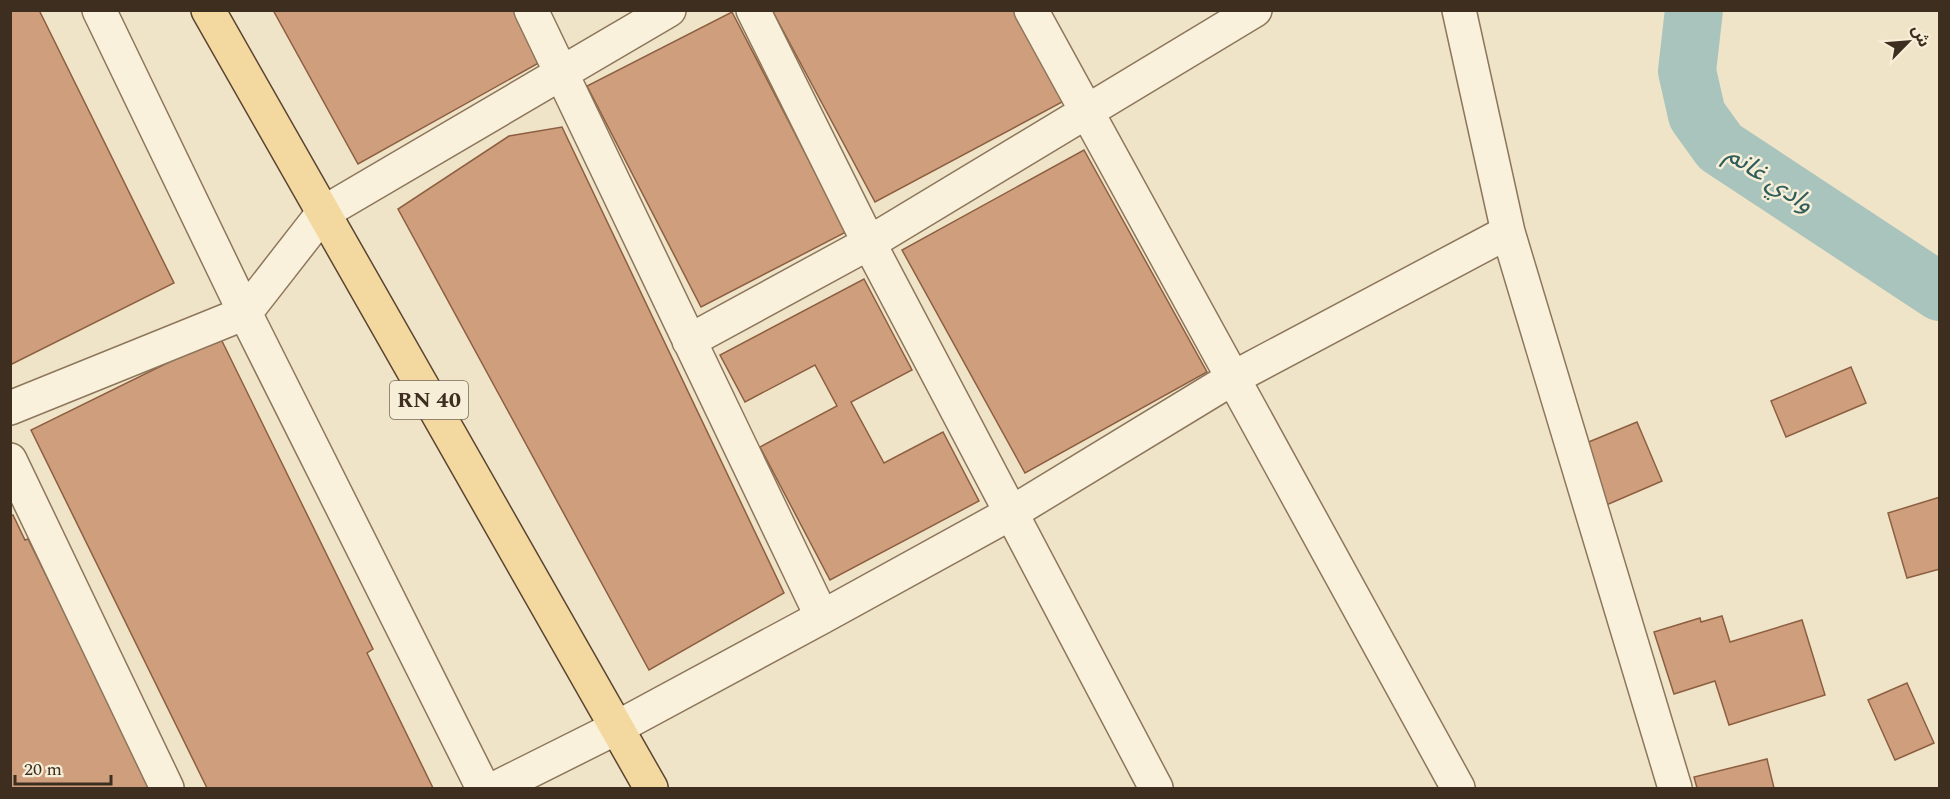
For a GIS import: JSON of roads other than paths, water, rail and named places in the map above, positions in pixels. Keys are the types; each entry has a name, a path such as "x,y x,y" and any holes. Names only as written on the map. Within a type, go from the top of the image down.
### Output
{"main road":[{"name":"RN 40","path":"208,10 618,727 651,789"}],"street":[{"path":"99,10 245,313 483,789"},
{"path":"531,10 822,617"},
{"path":"10,408 245,313 323,213 669,10"},
{"path":"753,10 869,243 1156,789"},
{"path":"1031,10 1458,789"},
{"path":"689,341 869,243 1255,10"},
{"path":"1459,10 1508,232 1675,789"},
{"path":"496,789 618,727 1011,513 1233,378 1508,232"},
{"path":"10,460 167,789"}],"waterway":[{"name":"وادي غانم","path":"1694,10 1687,71 1697,115 1720,147 1940,292"}]}
